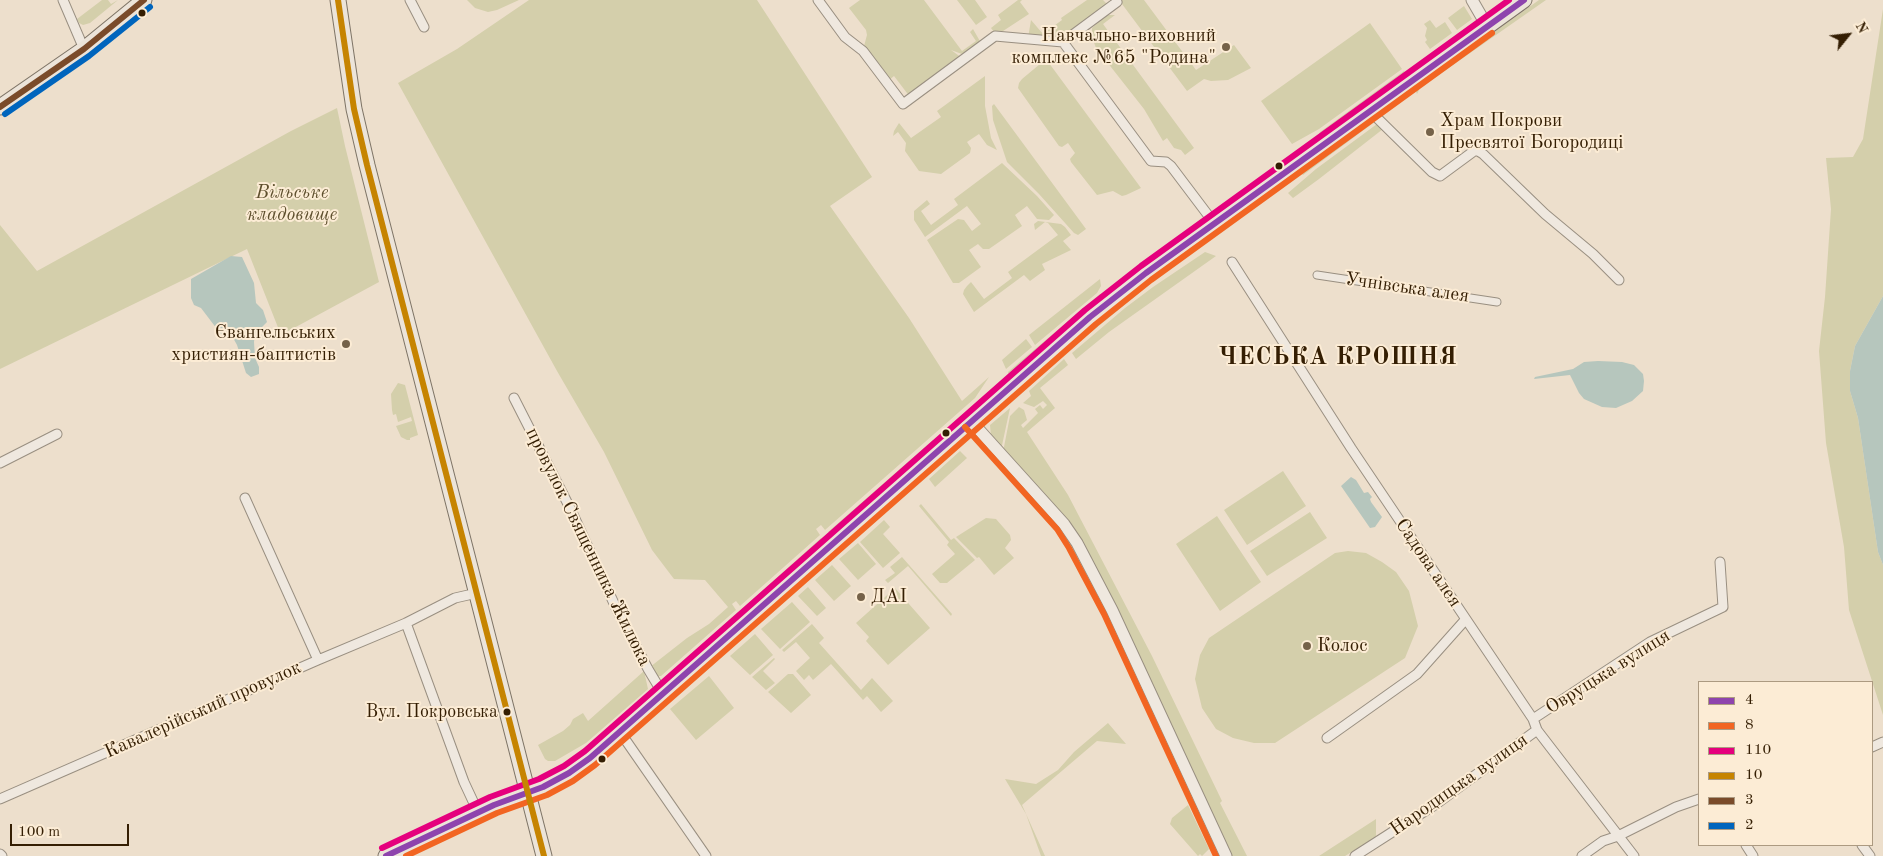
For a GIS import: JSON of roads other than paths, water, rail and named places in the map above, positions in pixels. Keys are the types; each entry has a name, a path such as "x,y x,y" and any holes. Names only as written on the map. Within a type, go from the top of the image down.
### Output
{"main road":[{"path":"0,101 82,46 135,0"},
{"path":"0,106 144,0"},
{"path":"338,0 354,109 367,165 544,856"},
{"path":"386,856 478,812 529,793 569,773 590,758 1090,317 1214,223 1375,116 1488,26 1524,0"}],"street":[{"path":"63,0 82,46"},
{"path":"410,0 424,27"},
{"path":"818,0 845,37 863,51 903,104 995,36 1063,42 1117,2 1116,0"},
{"path":"1472,0 1488,26"},
{"path":"1063,42 1151,160 1166,162 1171,166 1214,223"},
{"path":"1375,116 1432,172 1440,176 1474,151 1483,154 1545,214 1593,254 1619,280"},
{"name":"Садова алея","path":"1232,262 1346,440 1533,720 1537,730 1634,856"},
{"name":"Учнівська алея","path":"1317,275 1497,302"},
{"name":"провулок Священника Жилюка","path":"514,398 571,510 622,618 663,694"},
{"path":"971,421 1064,524 1077,543 1112,610 1226,856"},
{"path":"0,464 57,434"},
{"path":"245,498 318,660"},
{"name":"Овруцька вулиця","path":"1533,720 1650,642 1723,607 1720,562"},
{"name":"Кавалерійський провулок","path":"0,799 406,623 455,598 477,593"},
{"path":"1327,738 1417,674 1466,619"},
{"path":"406,623 464,782 478,812"},
{"name":"Народицька вулиця","path":"1355,856 1436,804 1537,730"},
{"path":"620,732 706,856"},
{"path":"1582,856 1596,845 1618,836 1651,818 1698,799"}],"place":[{"name":"Навчально-виховний комплекс №65 \"Родина\"","path":"1226,47"},
{"name":"Храм Покрови Пресвятої Богородиці","path":"1430,132"},
{"name":"Євангельських християн-баптистів","path":"346,344"},
{"name":"ДАІ","path":"861,597"},
{"name":"Колос","path":"1307,646"},
{"name":"Вул. Покровська","path":"507,712"}],"district":[{"name":"ЧЕСЬКА КРОШНЯ","path":"1338,358"}],"park label":[{"name":"Вільське кладовище","path":"292,204"}]}
